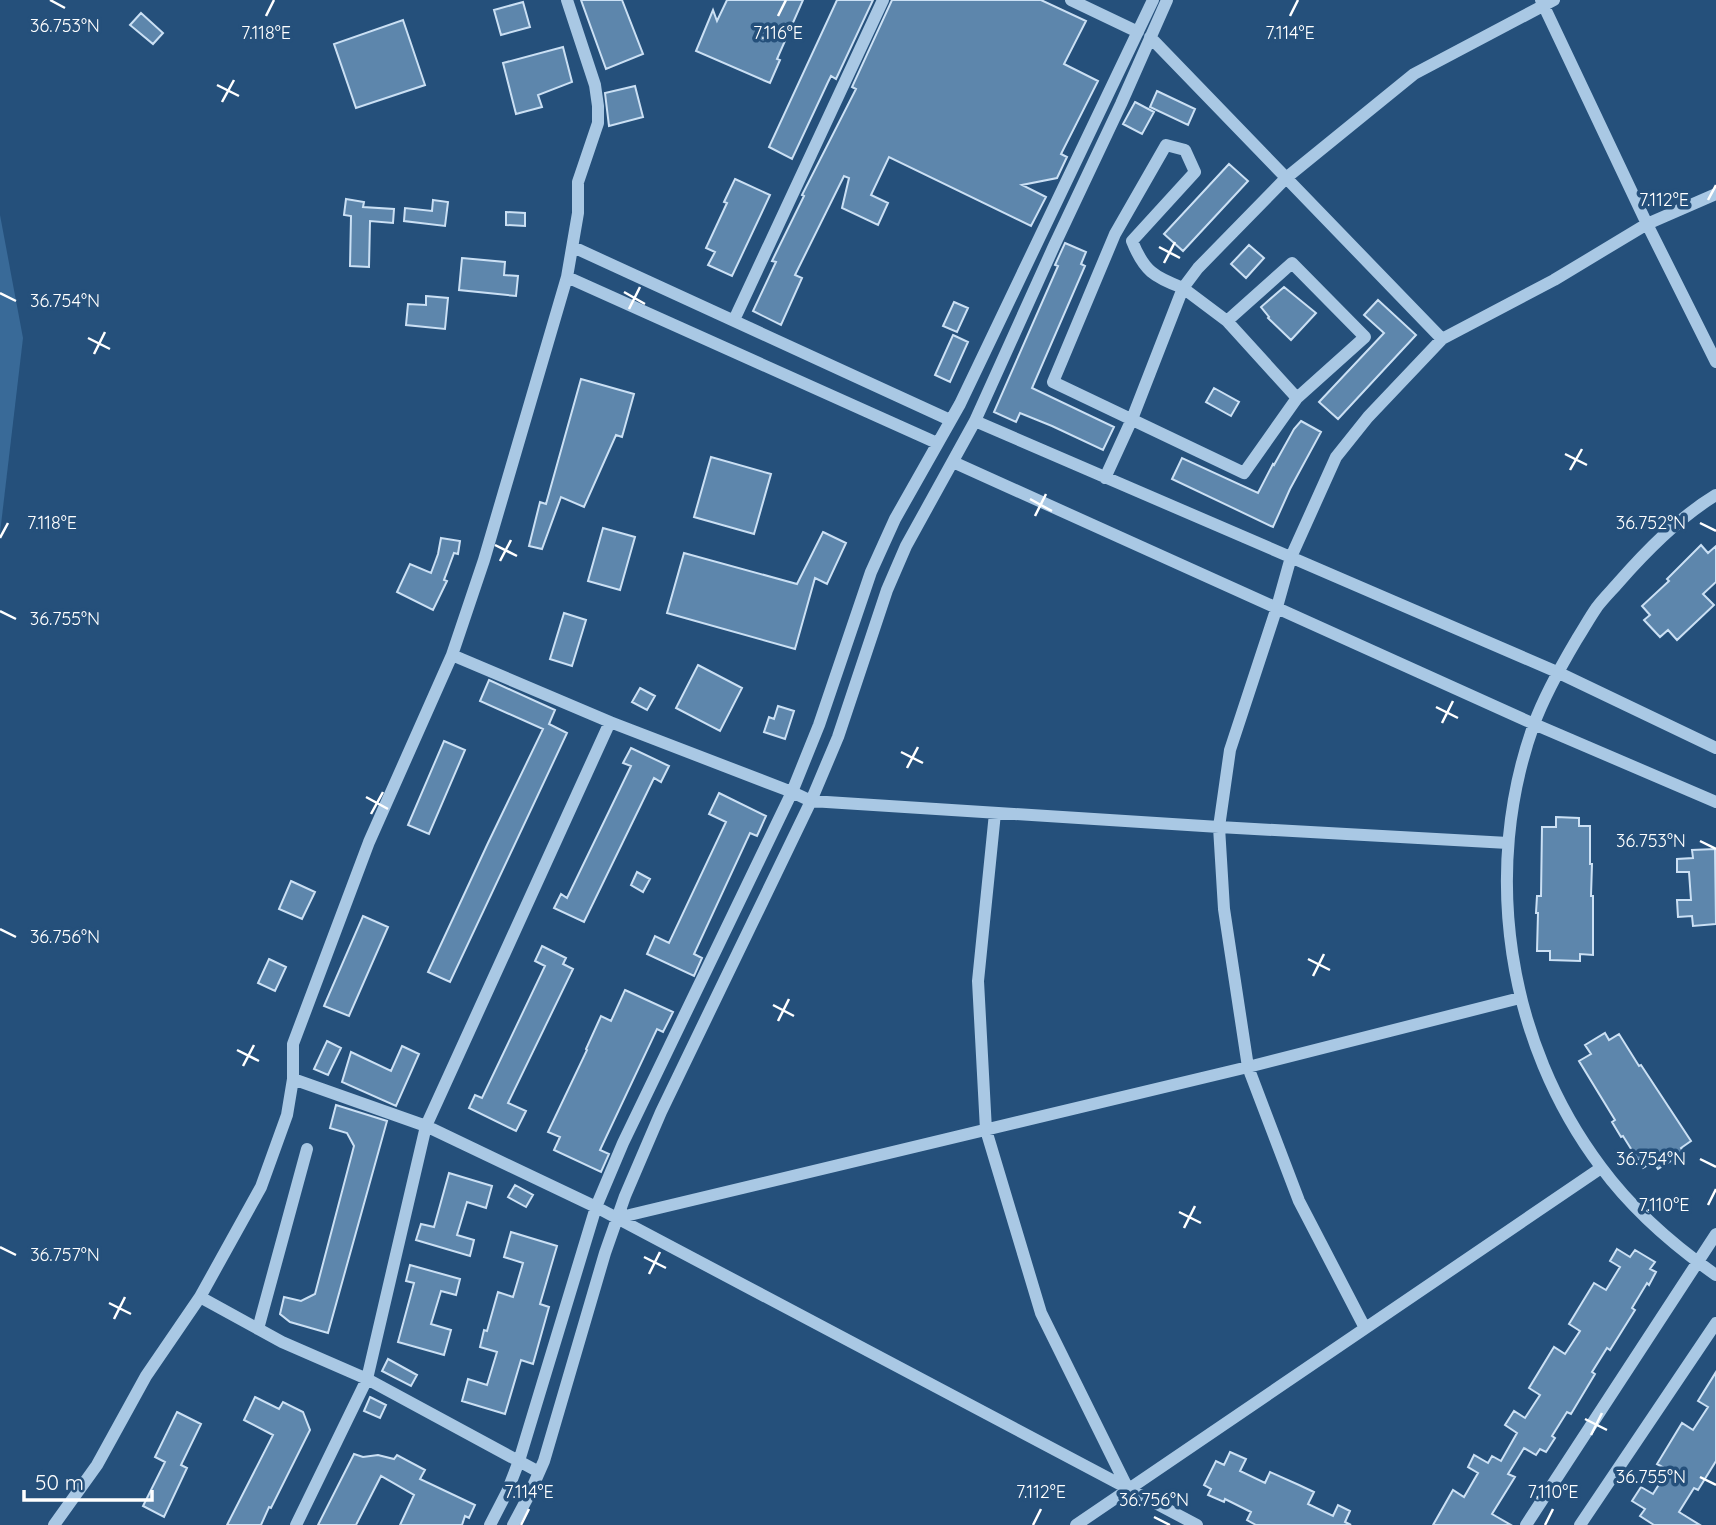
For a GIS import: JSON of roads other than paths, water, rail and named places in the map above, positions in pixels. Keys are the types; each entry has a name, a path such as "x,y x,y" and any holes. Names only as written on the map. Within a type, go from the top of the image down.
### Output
{"street":[{"path":"54,1525 97,1465 146,1376 200,1297 261,1187 287,1115 293,1079 293,1044 369,842 452,655 484,560 567,277 578,213 578,182 598,123 595,85 567,0"},
{"path":"734,320 883,0"},
{"path":"1071,0 1144,35 1442,339"},
{"path":"513,1525 539,1472 605,1253 661,1112 811,801 838,737 887,590 906,546 975,421 1121,104 1153,0"},
{"path":"490,1525 519,1461 596,1207 623,1143 792,792 819,726 871,572 895,519 960,404 1144,35 1167,0"},
{"path":"1105,478 1132,419 1183,288 1198,268 1286,178 1414,74 1546,1 1647,224 1716,362"},
{"path":"1227,321 1292,263 1365,337 1297,398 1244,473 1053,382 1115,234 1166,145 1185,150 1195,172 1132,241 1140,260 1160,279 1183,288 1227,321 1297,398"},
{"path":"1365,1328 1299,1201 1248,1067 1224,909 1219,827 1230,750 1291,558 1336,457 1368,417 1442,339 1554,280 1647,224 1716,194"},
{"path":"573,247 950,420"},
{"path":"567,277 937,443"},
{"path":"975,421 1557,672 1716,748"},
{"path":"953,462 1534,724 1716,802"},
{"path":"1716,495 1647,550 1597,607 1557,672 1534,724 1517,782 1508,843 1507,921 1520,998 1534,1043 1552,1087 1575,1128 1601,1168 1646,1218 1716,1275"},
{"path":"452,655 610,722 811,801 1508,843"},
{"path":"296,1525 368,1379 426,1126 610,722"},
{"path":"995,813 978,981 985,1130 1041,1313 1128,1489"},
{"path":"617,1218 1248,1067 1520,998"},
{"path":"293,1079 426,1126 596,1207 1197,1525"},
{"path":"258,1329 307,1149"},
{"path":"1076,1525 1601,1168"},
{"path":"1526,1525 1716,1234"},
{"path":"200,1297 282,1342 368,1379 539,1472"},
{"path":"1580,1525 1716,1323"}]}
